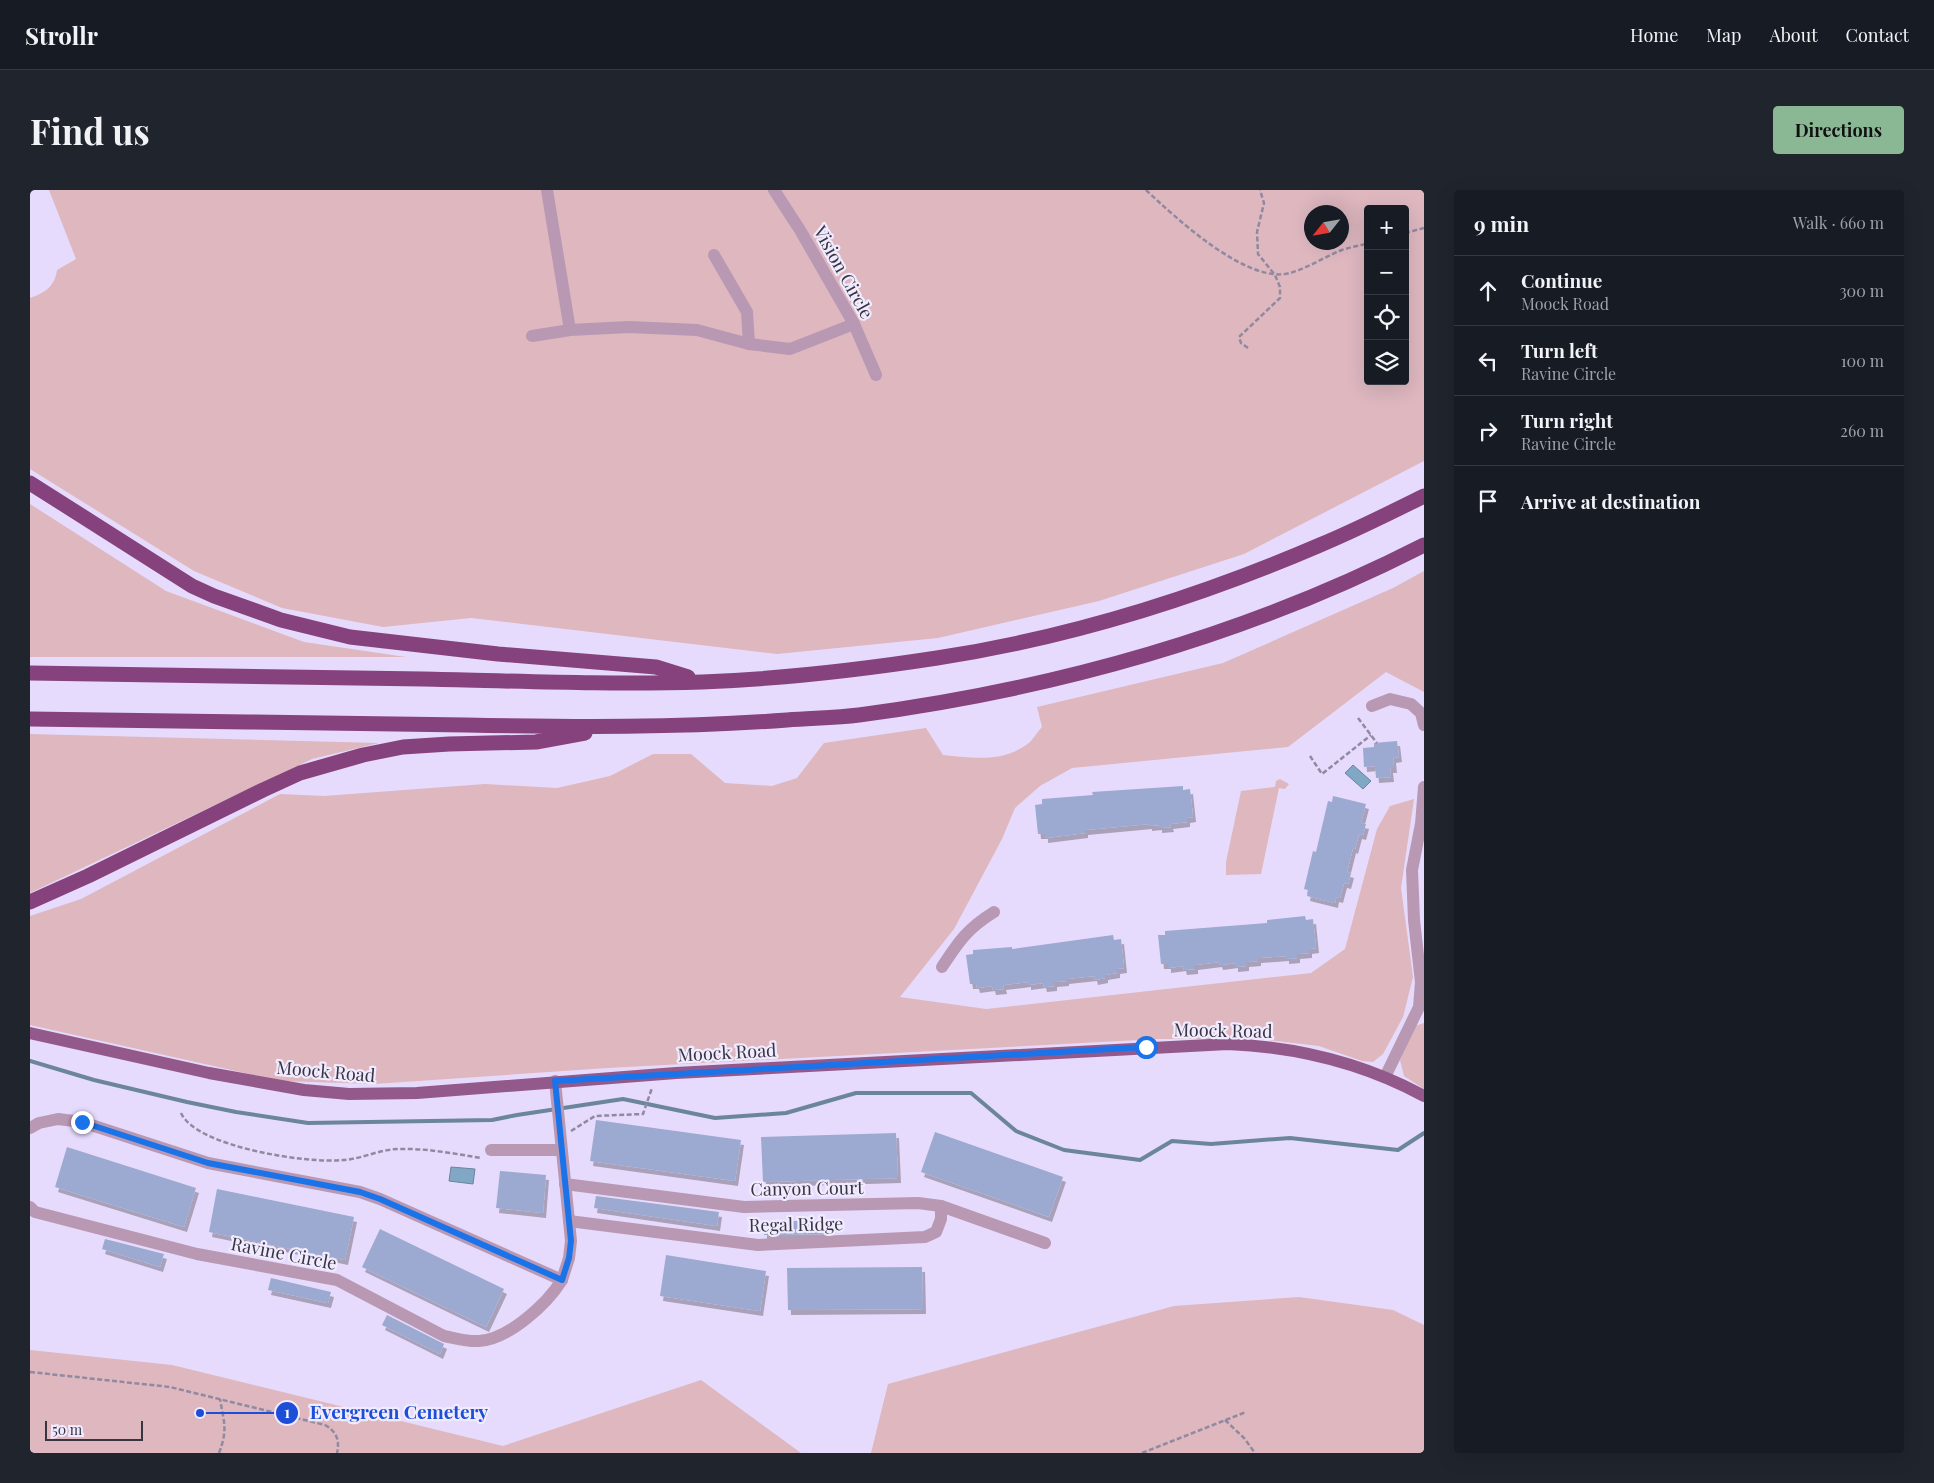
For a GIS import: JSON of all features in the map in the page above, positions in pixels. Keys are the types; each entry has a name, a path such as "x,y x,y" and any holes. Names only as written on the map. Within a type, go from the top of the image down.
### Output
{"highway":[{"path":"30,483 192,586 281,620 350,637 394,643 656,667 701,682"},
{"path":"30,674 571,682 701,682 809,675 938,658 1076,629 1169,601 1248,574 1320,545 1424,496"},
{"path":"30,719 617,726 720,724 855,715 930,704 1048,682 1136,659 1198,639 1347,581 1424,545"},
{"path":"30,902 88,876 263,790 300,773 323,766 362,755 403,747 536,742 617,726"}],"main road":[{"name":"Moock Road","path":"30,1033 209,1073 304,1090 350,1094 416,1092 555,1081 842,1063 1228,1044 1274,1047 1320,1055 1385,1077 1424,1096"}],"street":[{"path":"547,190 570,330"},
{"name":"Vision Circle","path":"774,190 800,230 854,324 876,376"},
{"path":"714,254 747,312 749,344"},
{"path":"532,336 570,330 629,327 697,330 749,344 790,349 854,324"},
{"path":"1372,706 1390,699 1411,704 1421,713 1424,724"},
{"path":"1385,1077 1421,1008 1421,982 1414,920 1412,870 1421,824 1424,787"},
{"path":"942,967 962,937 976,923 994,912"},
{"name":"Ravine Circle","path":"30,1207 35,1212 197,1254 337,1280 444,1336 480,1341 498,1336 515,1327 554,1293 562,1280 569,1258 571,1241 555,1081"},
{"path":"30,1128 39,1122 58,1119 82,1122 208,1163 360,1192 380,1199 562,1280"},
{"path":"491,1150 561,1150"},
{"name":"Canyon Court","path":"565,1184 744,1207 918,1203 941,1206 1044,1243"},
{"name":"Regal Ridge","path":"569,1220 768,1245 925,1237 936,1232 941,1219 941,1206"}],"path":[{"path":"1146,190 1179,222 1221,252 1246,266 1275,275 1290,273 1343,250 1364,244"},
{"path":"1248,348 1241,343 1239,337 1271,309 1280,298 1280,287 1275,275 1258,254 1257,232 1264,203 1260,190"},
{"path":"1409,232 1424,228"},
{"path":"1358,718 1377,743"},
{"path":"1310,756 1322,774 1371,735"},
{"path":"561,1150 572,1131 595,1116 643,1114 650,1094"},
{"path":"181,1113 185,1121 193,1128 222,1142 273,1155 296,1158 343,1160 400,1149 490,1159 491,1150"},
{"path":"30,1372 170,1387 325,1425 334,1430 339,1443 337,1453"},
{"path":"219,1453 224,1439 225,1420 220,1398"},
{"path":"1142,1453 1246,1412"},
{"path":"1225,1420 1244,1438 1255,1453"}],"shaded area":[{"path":"49,190 1424,190 1424,461 1244,554 1099,601 938,638 777,654 471,618 383,627 282,608 194,571 30,469 30,298 40,294 52,285 57,270 76,259"},
{"path":"30,504 166,591 304,642 406,657 30,657"},
{"path":"1424,571 1424,692 1386,672 1288,747 1072,768 1040,786 1015,808 1002,839 954,929 900,997 986,1009 1311,973 1345,949 1377,829 1390,806 1414,799 1401,888 1413,977 1403,1017 1383,1054 1373,1062 1362,1061 1319,1046 1260,1039 1158,1039 608,1068 374,1084 280,1081 30,1025 30,916 81,899 280,794 324,796 485,784 557,788 610,776 653,754 691,754 725,783 772,786 797,778 824,743 926,728 943,755 977,758 999,756 1020,749 1030,742 1042,727 1037,707 1223,663 1393,588"},
{"path":"30,734 379,743 312,759 30,893"},
{"path":"1280,779 1289,784 1285,789 1279,788 1261,874 1226,875 1226,862 1241,791 1275,787 1276,781"},
{"path":"1424,1023 1424,1089 1404,1076 1400,1060 1415,1026"},
{"path":"1299,1297 1393,1310 1424,1325 1424,1453 871,1453 888,1384 1174,1306"},
{"path":"30,1350 172,1365 503,1446 701,1380 801,1453 30,1453"}],"water":[{"path":"1353,765 1371,781 1363,789 1345,773"},
{"path":"451,1167 475,1169 473,1184 449,1181"}],"building":[{"path":"1397,741 1399,757 1393,758 1394,768 1390,768 1391,777 1376,778 1375,766 1364,767 1363,748 1374,747 1374,743"},
{"path":"1183,786 1183,790 1190,789 1193,817 1187,818 1187,822 1170,824 1171,827 1159,828 1159,825 1149,826 1149,824 1085,830 1085,833 1045,838 1045,834 1038,834 1035,805 1042,804 1042,799 1093,795 1092,792"},
{"path":"1333,796 1366,804 1361,823 1366,824 1363,835 1359,834 1355,849 1353,848 1347,872 1351,873 1348,884 1344,883 1340,898 1336,897 1335,903 1307,896 1308,890 1304,889 1313,851 1316,852 1328,801 1332,802"},
{"path":"1305,916 1306,920 1313,919 1316,948 1309,949 1309,953 1297,954 1297,958 1286,959 1286,956 1258,958 1258,961 1246,962 1246,966 1235,967 1235,963 1220,965 1219,962 1195,965 1195,969 1184,970 1183,966 1168,968 1168,964 1161,964 1158,935 1165,935 1165,931 1267,923 1267,920"},
{"path":"1113,935 1114,940 1121,939 1124,968 1117,969 1117,973 1105,975 1105,978 1095,980 1094,976 1066,979 1066,981 1054,982 1054,986 1044,987 1043,983 1028,985 1028,982 1003,985 1004,989 993,990 992,986 977,988 976,984 970,984 966,955 973,954 973,950 1012,947 1012,949"},
{"path":"596,1120 741,1140 735,1181 590,1161"},
{"path":"935,1132 1063,1177 1049,1217 921,1172"},
{"path":"896,1133 898,1178 763,1182 761,1137"},
{"path":"67,1147 196,1188 184,1227 55,1187"},
{"path":"500,1171 546,1175 543,1213 496,1208"},
{"path":"217,1189 354,1217 345,1260 209,1232"},
{"path":"596,1196 719,1212 717,1226 594,1208"},
{"path":"825,1220 825,1234 764,1235 764,1222"},
{"path":"380,1229 504,1289 486,1327 362,1267"},
{"path":"105,1239 164,1254 160,1267 102,1249"},
{"path":"666,1255 766,1271 760,1311 660,1296"},
{"path":"922,1267 923,1309 788,1310 787,1268"},
{"path":"271,1278 331,1292 328,1303 268,1290"},
{"path":"387,1315 444,1344 440,1354 382,1325"}],"waterway":[{"path":"30,1061 94,1080 187,1102 308,1123 492,1120 623,1099 715,1118 786,1113 856,1093 971,1093 1016,1131 1064,1150 1140,1160 1172,1141 1211,1144 1290,1138 1398,1150 1424,1133"}],"place":[{"name":"Evergreen Cemetery","path":"200,1413"}],"route":[{"path":"82,1122 208,1163 360,1192 380,1199 562,1280 569,1258 571,1241 555,1081 1146,1047"}]}
